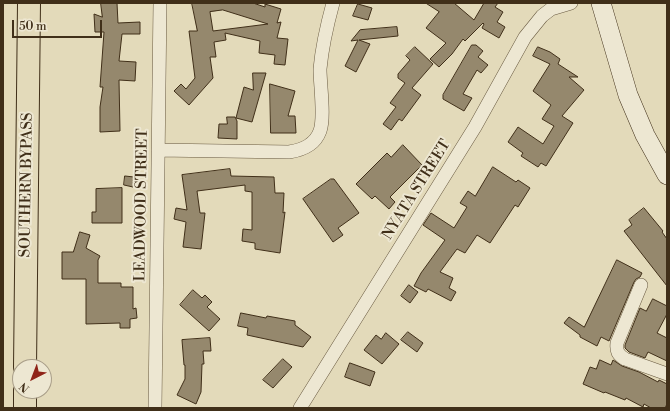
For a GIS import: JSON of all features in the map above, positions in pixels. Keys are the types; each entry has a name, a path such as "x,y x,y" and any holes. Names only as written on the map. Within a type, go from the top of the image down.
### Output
{"highway":[{"name":"SOUTHERN BYPASS","path":"26,359 29,3"}],"street":[{"name":"LEADWOOD STREET","path":"155,408 160,3"},
{"path":"158,150 289,152 306,148 312,144 320,130 320,70 322,51 333,3"},
{"name":"NYATA STREET","path":"300,408 475,127 525,37 542,16 551,9 571,3"},
{"path":"601,3 630,101 645,135 667,175"},
{"path":"641,285 617,343 616,349 619,356 625,359 667,374"}],"building":[{"path":"101,3 117,3 118,23 140,22 140,34 122,34 119,61 136,62 135,81 119,80 120,131 100,132 100,107 103,87 100,87 104,32 95,32 94,14 102,17"},
{"path":"192,3 253,3 265,7 265,4 281,9 277,23 281,22 277,38 288,39 285,65 274,64 275,55 259,53 260,41 225,33 226,40 214,42 216,57 210,57 213,78 189,105 174,91 181,84 186,89 195,78 189,31 197,31","holes":["223,10 268,24 213,31 210,12"]},
{"path":"426,3 454,3 474,20 484,3 498,3 495,7 503,12 497,22 505,27 499,38 482,28 483,23 465,41 463,39 452,54 439,67 430,59 446,43 426,28 439,12"},
{"path":"358,4 372,8 368,20 353,16"},
{"path":"397,27 398,36 359,40 370,44 356,72 345,66 358,40 351,41 360,30"},
{"path":"472,45 476,45 483,51 478,57 488,65 481,73 477,70 463,94 472,98 464,111 443,99 443,95"},
{"path":"415,47 433,64 412,88 421,95 402,121 399,119 391,130 383,124 396,107 390,103 405,83 398,78 398,74 410,60 406,56"},
{"path":"538,47 550,52 560,59 558,64 578,77 569,77 584,90 562,116 573,123 546,166 541,163 538,167 521,156 523,153 508,142 518,127 543,144 554,126 542,119 551,105 533,91 550,64 533,56"},
{"path":"253,73 266,73 252,122 236,118 244,87 253,90"},
{"path":"270,84 295,91 288,116 295,116 296,133 271,133"},
{"path":"227,117 235,117 237,121 237,139 218,138 219,124 227,124"},
{"path":"403,145 422,165 390,197 395,202 389,209 375,196 372,199 356,184 387,153 391,157"},
{"path":"493,167 516,182 518,180 530,188 518,207 515,205 490,243 477,235 465,253 457,249 440,272 453,278 449,288 456,292 451,301 428,289 426,292 414,286 421,273 445,240 423,225 431,213 454,228 467,207 460,203 468,191 475,196"},
{"path":"230,169 231,176 274,177 275,193 284,193 283,213 285,212 280,253 255,249 255,243 242,241 243,229 252,230 252,192 245,191 245,185 197,191 200,213 205,213 201,249 183,247 186,222 174,219 176,208 187,210 182,175"},
{"path":"125,176 134,177 133,187 124,185"},
{"path":"331,179 334,179 359,213 338,228 343,235 333,242 303,199"},
{"path":"122,188 122,223 92,223 92,212 96,212 96,189"},
{"path":"644,208 663,231 662,232 667,239 667,286 624,231 632,225 629,220"},
{"path":"80,232 90,235 86,248 100,256 98,260 98,283 121,283 121,287 133,287 133,309 136,308 137,318 130,319 130,328 120,328 120,323 86,324 86,279 62,279 62,252 73,252"},
{"path":"617,260 642,273 634,282 609,341 601,337 597,346 580,337 580,335 564,323 569,317 584,327"},
{"path":"409,285 418,292 410,303 401,296"},
{"path":"193,290 202,298 205,295 212,302 207,307 220,319 209,331 180,305"},
{"path":"653,299 667,306 667,314 657,333 667,338 667,361 648,352 645,358 629,352 625,348 640,308 646,311"},
{"path":"241,313 266,318 267,316 295,321 295,325 311,337 303,347 247,335 248,328 238,326"},
{"path":"408,332 423,343 417,352 401,340"},
{"path":"386,333 399,344 382,364 364,350 376,335 381,339"},
{"path":"210,338 211,351 203,351 204,364 202,364 201,392 196,404 177,395 185,379 182,340"},
{"path":"283,359 292,367 273,388 263,380"},
{"path":"600,360 611,365 613,360 622,366 639,372 658,382 659,380 667,384 667,404 665,408 651,408 644,404 643,407 626,398 625,400 583,384 590,367 596,369"},
{"path":"350,363 375,372 370,386 345,377"}]}
